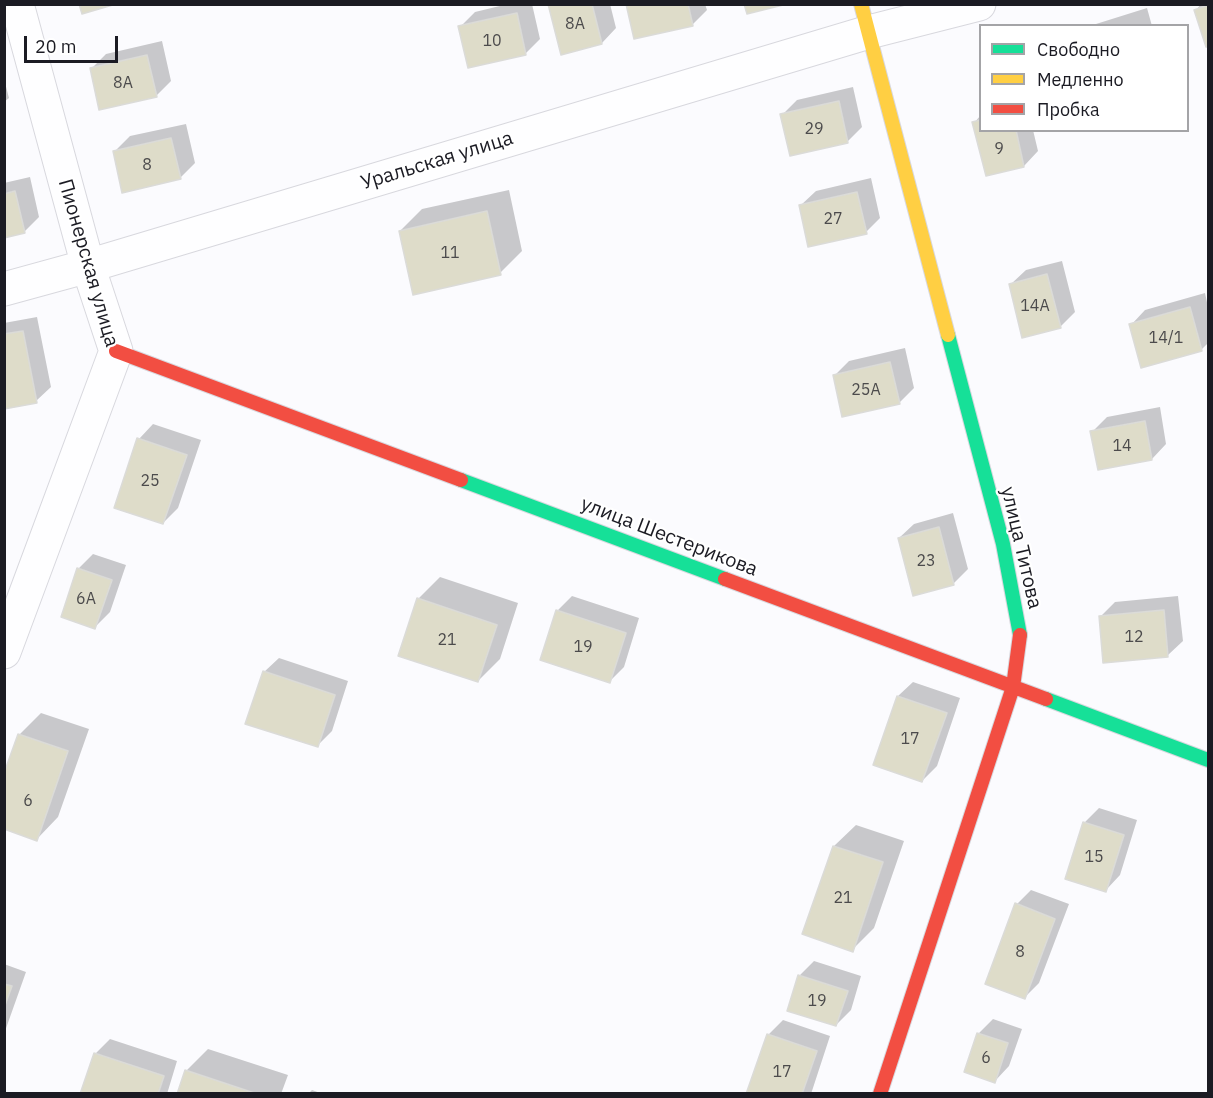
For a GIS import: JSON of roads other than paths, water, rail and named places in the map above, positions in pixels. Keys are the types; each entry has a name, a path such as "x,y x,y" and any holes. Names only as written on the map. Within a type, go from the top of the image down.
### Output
{"street":[{"name":"Пионерская улица","path":"4,652 116,351 88,266 17,4"},
{"name":"Уральская улица","path":"4,290 88,266 865,18 979,4"},
{"name":"улица Титова","path":"865,18 1003,544 1020,634 1013,687 880,1094"},
{"name":"улица Шестерикова","path":"116,351 1209,760"}]}
